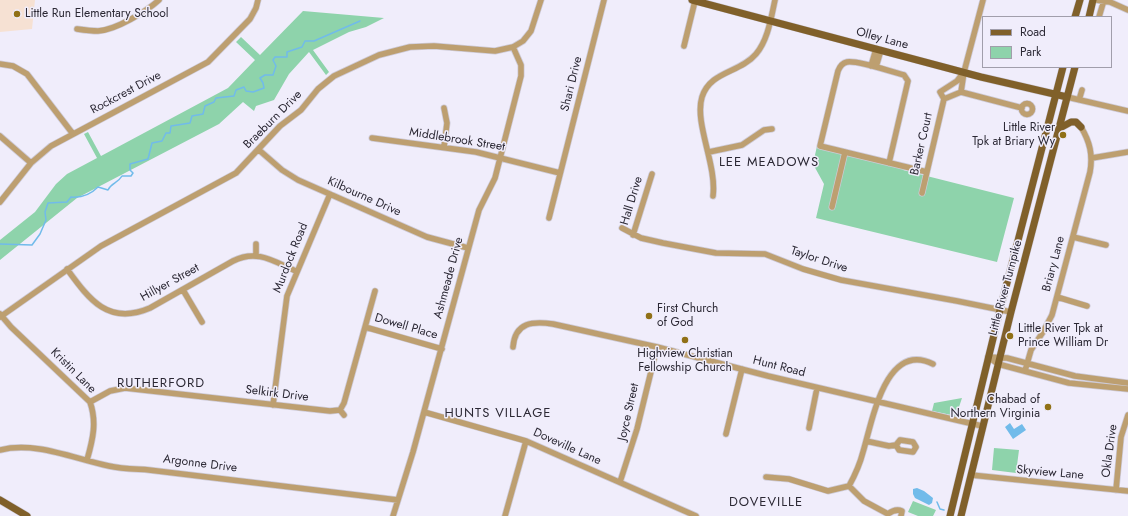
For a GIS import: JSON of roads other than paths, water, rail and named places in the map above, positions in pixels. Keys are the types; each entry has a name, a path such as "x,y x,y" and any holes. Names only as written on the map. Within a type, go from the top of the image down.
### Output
{"main road":[{"name":"Olley Lane","path":"693,0 770,22 1067,98"},
{"path":"1075,16 1080,0"},
{"path":"1089,16 1095,0"},
{"name":"Little River Turnpike","path":"950,516 971,424 1062,68"},
{"name":"Little River Turnpike","path":"962,516 982,426 1075,68"},
{"path":"1060,128 1071,122 1076,122 1081,127"},
{"path":"0,500 27,516"}],"street":[{"path":"77,29 98,31 108,29 144,11 160,0"},
{"name":"Rockcrest Drive","path":"0,202 31,163 51,146 208,62 250,19 256,8 258,0"},
{"name":"Braeburn Drive","path":"1,316 101,246 226,180 242,169 280,126 301,110 327,81 340,72 379,55 400,49 420,46 495,51 513,47 522,41 531,31 541,0"},
{"name":"Shari Drive","path":"549,218 604,0"},
{"path":"684,46 693,0"},
{"path":"713,196 714,179 700,112 704,93 716,77 742,65 755,56 762,44 776,0"},
{"path":"983,0 964,72 961,92 1022,108"},
{"path":"1095,0 1110,2 1128,10"},
{"path":"1100,16 1103,0"},
{"name":"Ashmeade Drive","path":"393,516 442,349 479,210 495,178 501,158 521,76 521,65 513,47"},
{"path":"874,67 878,50"},
{"path":"889,163 908,81 904,75 874,67 846,62 840,66 838,71 820,146 889,163 927,172"},
{"path":"0,64 13,66 27,74 73,134"},
{"name":"Barker Court","path":"922,193 944,99 940,92 957,81 964,72"},
{"path":"1079,100 1082,90"},
{"name":"Barker Court","path":"944,99 961,92"},
{"path":"1067,98 1128,111"},
{"path":"444,108 447,122 444,147"},
{"path":"1081,127 1090,146 1092,158 1128,152"},
{"path":"709,152 742,145 764,130 772,129"},
{"path":"0,136 31,163"},
{"name":"Middlebrook Street","path":"372,138 444,147 501,158 560,173"},
{"name":"Kilbourne Drive","path":"259,150 289,175 426,237 468,248"},
{"path":"832,207 845,152"},
{"name":"Briary Lane","path":"1025,371 1031,350 1048,323 1056,298 1090,172 1092,158"},
{"name":"Hall Drive","path":"633,235 652,174"},
{"name":"Murdock Road","path":"273,405 285,304 296,271 330,194"},
{"name":"Taylor Drive","path":"622,228 633,235 699,250 765,254 803,269 841,280 1011,312"},
{"path":"1073,237 1106,245"},
{"path":"256,244 256,255 296,271"},
{"name":"Hillyer Street","path":"67,269 91,301 116,313 130,314 144,311 233,261 247,256 256,255"},
{"path":"183,290 202,322"},
{"name":"Selkirk Drive","path":"90,402 110,390 125,388 342,413 375,291"},
{"path":"1056,298 1087,306"},
{"name":"Kristin Lane","path":"1,316 90,402 94,430 87,460"},
{"name":"Hunt Road","path":"513,346 514,337 519,330 529,324 553,324 656,347 817,388 982,426"},
{"name":"Dowell Place","path":"365,327 442,349"},
{"name":"Joyce Street","path":"620,482 637,429 656,347"},
{"path":"988,357 1027,364 1075,376 1128,383"},
{"path":"849,486 860,463 873,413 888,378 898,367 916,360 922,360 932,364"},
{"path":"999,360 1025,371 1080,385 1128,389"},
{"path":"726,434 742,369"},
{"path":"808,428 817,388"},
{"name":"Doveville Lane","path":"424,412 526,441 696,516"},
{"name":"Okla Drive","path":"1116,490 1121,437 1128,415"},
{"path":"505,516 526,441"},
{"path":"866,441 889,446 896,445"},
{"name":"Argonne Drive","path":"0,450 16,447 27,448 66,454 116,467 165,471 398,500"},
{"name":"Skyview Lane","path":"971,475 1128,491"},
{"path":"766,477 789,479 828,491 849,486"},
{"path":"849,486 864,501 889,515 893,510 900,510 902,511 901,516"}],"water":[{"path":"1010,423 1014,429 1022,424 1026,430 1013,439 1005,427"},
{"path":"917,488 933,498 932,503 929,505 915,498 913,489"}],"waterway":[{"path":"0,244 32,245 40,234 46,220 45,212 48,203 67,202 71,197 86,195 98,187 108,190 122,176 131,176 133,173 130,170 130,164 148,159 152,143 162,141 166,133 170,133 171,126 190,123 192,116 203,114 205,106 214,102 216,98 234,96 236,90 244,87 246,91 253,92 264,88 260,78 265,75 273,75 276,66 273,60 275,57 287,57 287,52 302,47 305,41 314,41 360,21"},
{"path":"937,502 940,509 944,510"}],"place":[{"name":"Little Run Elementary School","path":"17,14"},
{"name":"Little River Tpk at Briary Wy","path":"1063,135"},
{"name":"First Church of God","path":"649,316"},
{"name":"Little River Tpk at Prince William Dr","path":"1010,336"},
{"name":"Highview Christian Fellowship Church","path":"685,340"},
{"name":"Chabad of Northern Virginia","path":"1048,407"}],"district":[{"name":"LEE MEADOWS","path":"769,163"},
{"name":"RUTHERFORD","path":"161,384"},
{"name":"HUNTS VILLAGE","path":"498,414"},
{"name":"DOVEVILLE","path":"766,503"}]}
